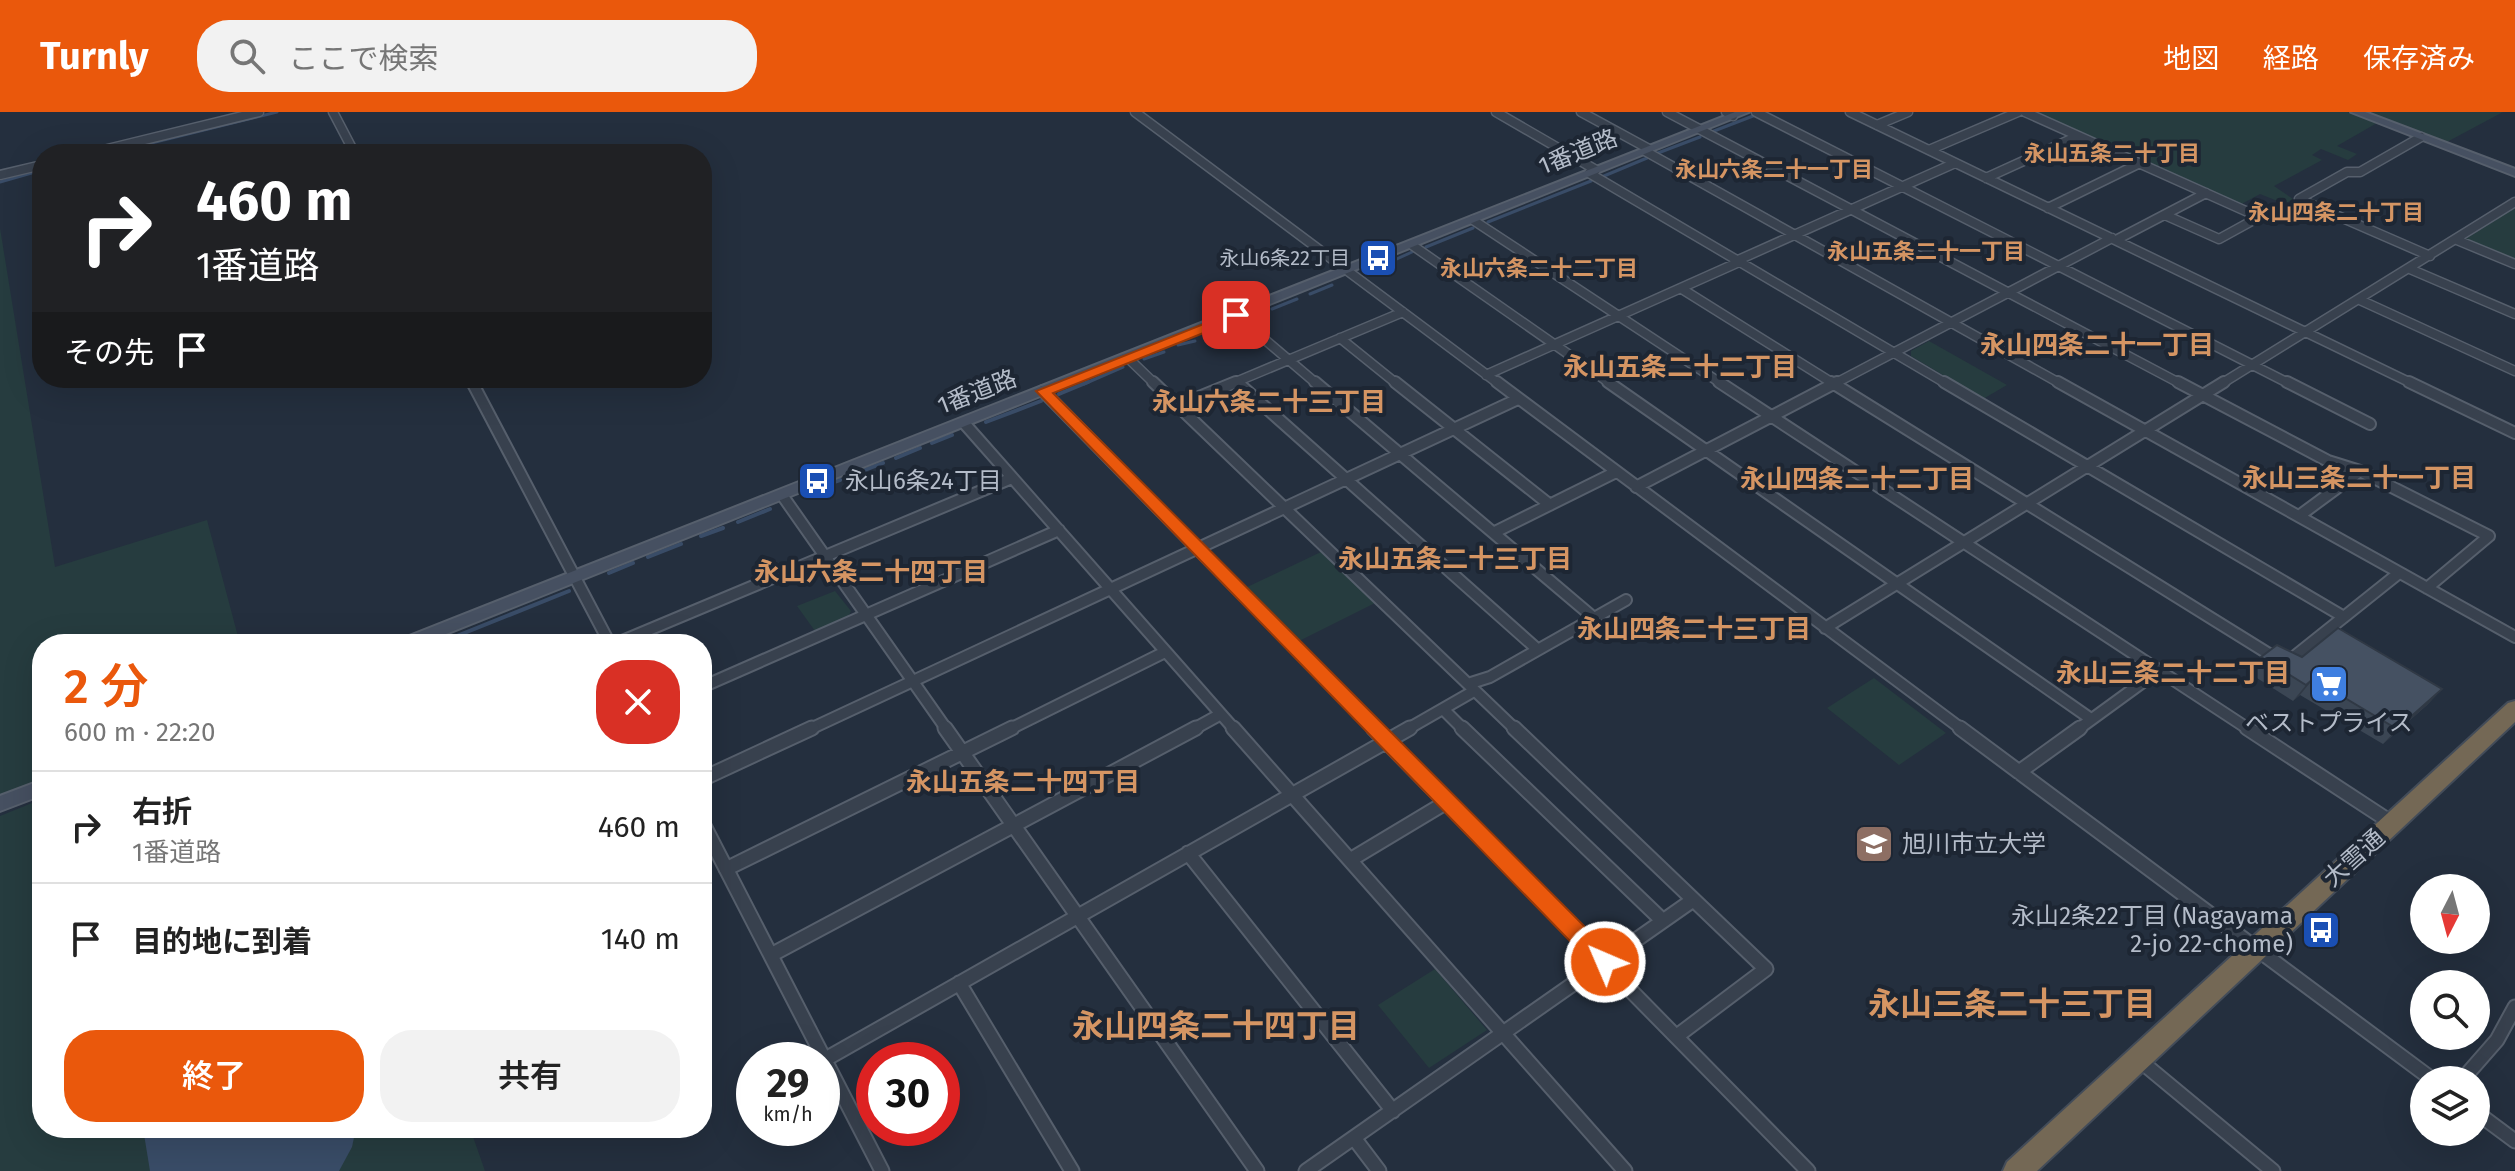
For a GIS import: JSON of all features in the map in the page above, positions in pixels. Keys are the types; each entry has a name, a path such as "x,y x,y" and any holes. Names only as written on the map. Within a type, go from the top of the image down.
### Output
{"highway":[{"name":"大雪通","path":"2017,1171 2513,714"}],"street":[{"path":"128,144 259,112"},
{"path":"333,112 350,144"},
{"path":"1135,112 2414,1066"},
{"path":"1496,112 1737,262 2344,617"},
{"path":"1581,112 1794,235 2515,637"},
{"path":"1667,112 2328,461 2360,471 2489,536 2427,588"},
{"path":"1756,112 2370,424"},
{"path":"1850,112 2515,433"},
{"path":"1877,125 1908,112"},
{"path":"1929,150 2018,112"},
{"path":"2025,112 2259,217 2219,239 2165,215"},
{"path":"2356,112 2515,173"},
{"name":"1番道路","path":"430,634 1347,271 1734,113"},
{"path":"1986,178 2078,136"},
{"path":"2421,137 2360,172 2347,172 2299,199 2430,256"},
{"path":"1486,375 1955,163"},
{"path":"2048,208 2140,163"},
{"path":"0,175 32,167"},
{"path":"1636,487 2059,265 2206,193"},
{"path":"1825,628 2515,202"},
{"path":"1473,220 2392,823"},
{"path":"2457,240 2515,264"},
{"path":"1412,245 2091,719"},
{"path":"2410,269 2515,314"},
{"path":"1682,289 2285,664 2399,573"},
{"path":"2360,300 2515,371"},
{"path":"1177,406 1403,312"},
{"path":"1236,315 1594,618"},
{"path":"1340,338 1550,505"},
{"path":"1128,358 1766,969 1677,1036"},
{"path":"1237,382 1537,649"},
{"path":"475,388 607,634"},
{"path":"1043,391 1808,1171"},
{"path":"712,774 1518,399"},
{"path":"964,423 1625,1171"},
{"path":"2299,516 2360,471"},
{"path":"1495,532 1616,472"},
{"path":"637,634 1012,478"},
{"path":"782,495 1257,1171"},
{"path":"712,683 1059,530"},
{"path":"840,1051 1443,709 1472,687 1626,600"},
{"path":"726,869 1165,652"},
{"path":"2019,772 2158,671"},
{"path":"1443,709 1663,921"},
{"path":"771,955 1221,714"},
{"path":"0,804 32,791"},
{"path":"1350,860 1445,803"},
{"path":"712,842 815,1042"},
{"path":"1188,853 1393,1111"},
{"path":"1306,1171 1693,900"},
{"path":"959,983 1072,1171"},
{"path":"2474,1066 2497,1040 2515,1007"},
{"path":"2138,1059 2273,1171"},
{"path":"840,1091 882,1171"},
{"path":"2490,1122 2515,1141"},
{"path":"1354,1138 1379,1171"}],"green space":[{"path":"2026,112 2348,112 2377,123 2337,146 2357,154 2348,160 2321,149 2312,155 2322,160 2274,186 2293,199 2285,204 2260,194 2238,206"},
{"path":"2363,112 2503,112 2445,143"},
{"path":"2515,208 2515,262 2464,240"},
{"path":"0,228 55,567 207,520 237,634 32,634 32,784 0,796"},
{"path":"1929,341 2007,385 1983,399 1911,356 1911,351"},
{"path":"1321,552 1375,603 1297,642 1245,588"},
{"path":"835,591 851,611 848,617 815,631 797,606"},
{"path":"1874,678 1946,733 1899,765 1827,708"},
{"path":"32,803 32,1138 473,1138 485,1171 0,1171 0,816"},
{"path":"1435,969 1487,1030 1429,1068 1378,1005"}],"water":[{"path":"145,1138 354,1138 339,1171 150,1171"}],"building":[{"path":"2338,628 2442,689 2397,729 2313,679 2306,685 2261,657 2277,645 2302,657"}],"waterway":[{"path":"147,144 277,112"},
{"path":"1714,131 1753,116"},
{"path":"1658,153 1700,137"},
{"path":"1604,176 1647,158"},
{"path":"0,182 32,173"},
{"path":"1488,222 1591,181"},
{"path":"1426,247 1473,228"},
{"path":"1388,263 1412,252"},
{"path":"1310,294 1332,285"},
{"path":"1272,309 1297,299"},
{"path":"1252,317 1261,313"},
{"path":"1215,332 1236,324"},
{"path":"1178,345 1195,341"},
{"path":"1144,359 1164,352"},
{"path":"1084,384 1123,367"},
{"path":"1059,394 1088,382"},
{"path":"986,422 1041,401"},
{"path":"932,443 952,435"},
{"path":"896,458 920,448"},
{"path":"852,475 883,463"},
{"path":"831,483 840,480"},
{"path":"803,495 817,489"},
{"path":"738,522 770,509"},
{"path":"701,536 723,528"},
{"path":"648,557 681,544"},
{"path":"609,573 633,563"},
{"path":"462,634 569,591"}],"place":[{"name":"永山6条22丁目","path":"1378,258"},
{"name":"永山6条24丁目","path":"817,481"},
{"name":"ベストプライス","path":"2329,684"},
{"name":"旭川市立大学","path":"1874,844"},
{"name":"永山2条22丁目 (Nagayama 2-jo 22-chome)","path":"2321,930"}],"district":[{"name":"永山五条二十丁目","path":"2112,153"},
{"name":"永山六条二十一丁目","path":"1774,169"},
{"name":"永山四条二十丁目","path":"2336,212"},
{"name":"永山五条二十一丁目","path":"1926,251"},
{"name":"永山六条二十二丁目","path":"1539,268"},
{"name":"永山四条二十一丁目","path":"2097,345"},
{"name":"永山五条二十二丁目","path":"1680,367"},
{"name":"永山六条二十三丁目","path":"1269,402"},
{"name":"永山三条二十一丁目","path":"2359,478"},
{"name":"永山四条二十二丁目","path":"1857,479"},
{"name":"永山五条二十三丁目","path":"1455,559"},
{"name":"永山六条二十四丁目","path":"871,572"},
{"name":"永山四条二十三丁目","path":"1694,629"},
{"name":"永山三条二十二丁目","path":"2173,673"},
{"name":"永山五条二十四丁目","path":"1023,782"},
{"name":"永山三条二十三丁目","path":"2012,1004"},
{"name":"永山四条二十四丁目","path":"1216,1026"}],"route":[{"path":"1236,315 1043,391 1445,803 1605,962"}]}
